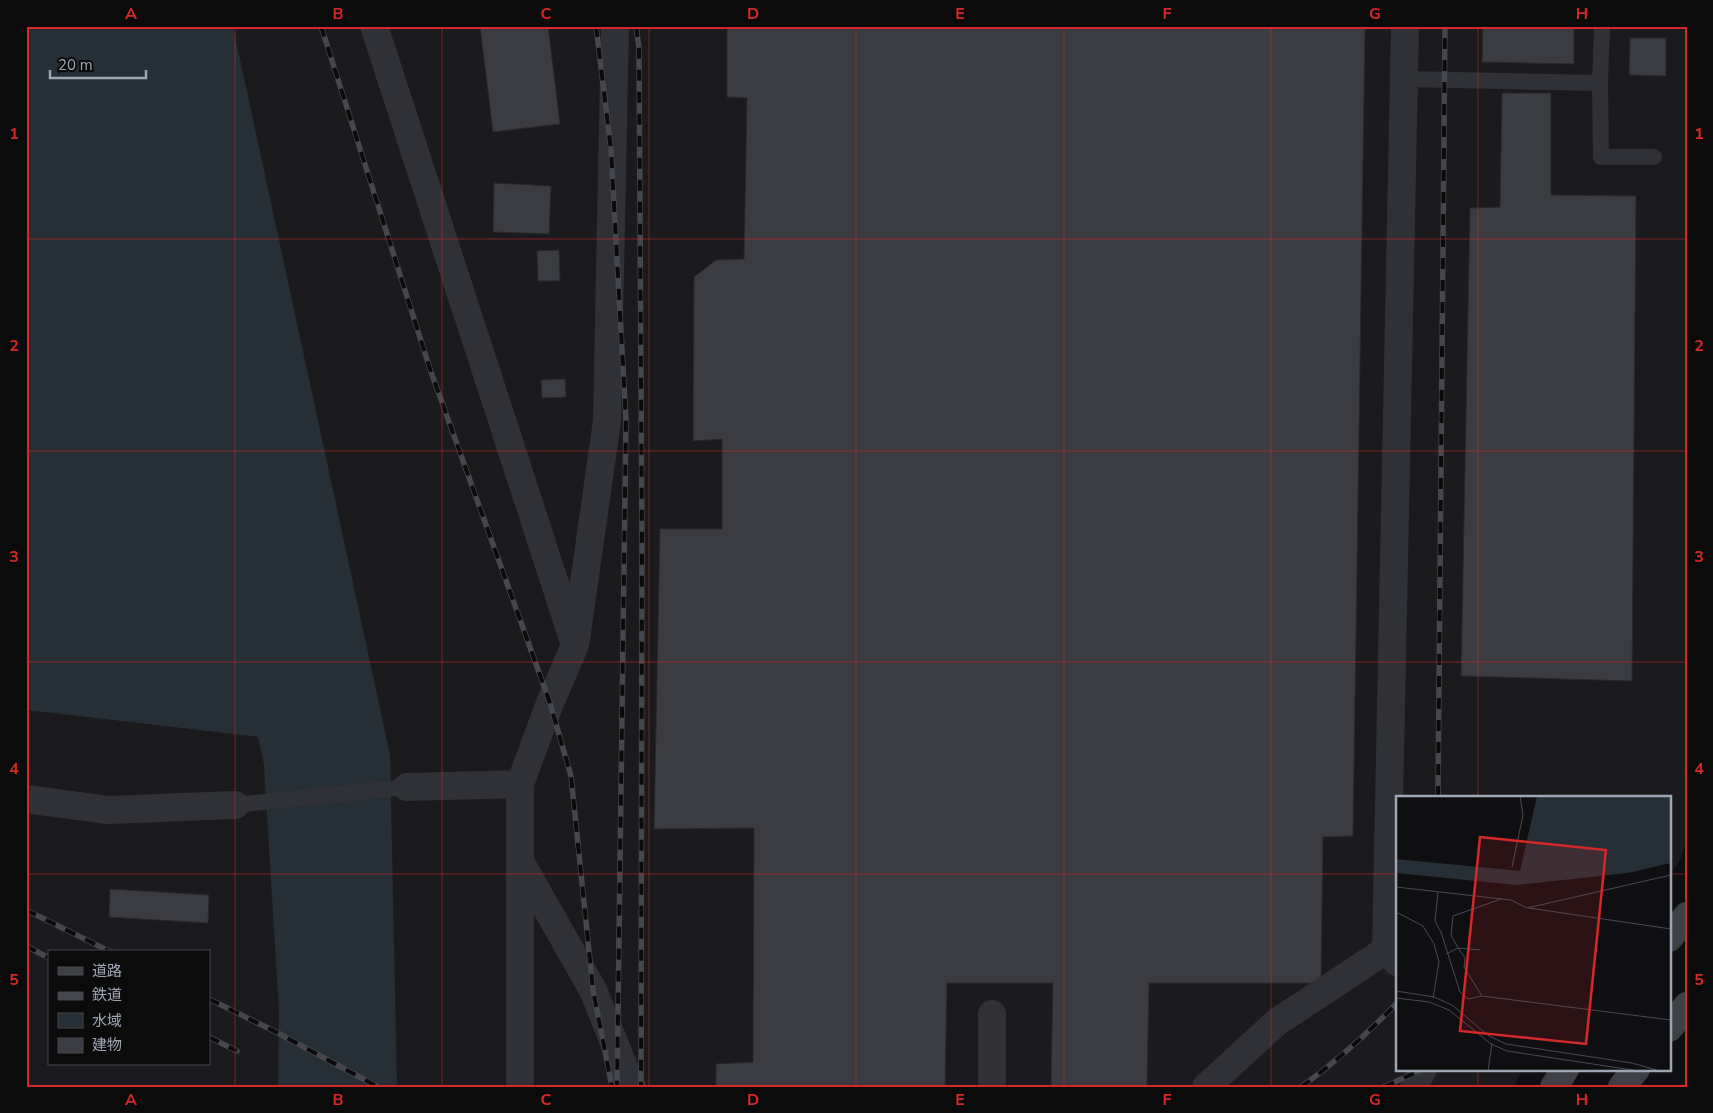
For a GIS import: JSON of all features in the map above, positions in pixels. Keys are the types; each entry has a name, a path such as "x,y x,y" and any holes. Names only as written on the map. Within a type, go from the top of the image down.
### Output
{"street":[{"path":"374,26 575,645"},
{"path":"520,1087 520,784 550,703 575,645 607,421 615,26"},
{"path":"1206,1087 1277,1022 1392,956 1405,26"},
{"path":"407,787 520,784"},
{"path":"26,799 108,810 235,805"},
{"path":"520,863 593,990 632,1087"},
{"path":"1670,937 1687,916"},
{"path":"1670,1027 1687,1006"},
{"path":"992,1014 992,1087"},
{"path":"1414,1087 1422,1070"},
{"path":"1554,1087 1564,1070"},
{"path":"1622,1087 1635,1070"}],"lane":[{"path":"1602,28 1600,83 1601,156 1654,157"},
{"path":"1404,79 1600,83"},
{"path":"235,805 407,787"}],"shaded area":[{"path":"233,26 1687,26 1687,839 1680,861 1670,874 1670,796 1396,796 1396,1070 1522,1070 1514,1087 26,1087 26,710 258,737 264,764 390,754"}],"water":[{"path":"26,26 233,26 390,754 397,1087 278,1087 279,1012 264,765 258,737 26,710"}],"building":[{"path":"480,26 548,26 560,124 493,132"},
{"path":"727,26 1365,26 1353,836 1323,837 1321,983 1149,983 1147,1087 1051,1087 1053,983 947,983 945,1087 716,1087 716,1064 753,1062 754,828 654,829 660,529 722,529 722,439 693,441 694,277 716,260 744,259 747,98 727,97"},
{"path":"1483,26 1574,26 1574,64 1482,62"},
{"path":"1630,38 1666,38 1666,76 1629,75"},
{"path":"1502,93 1551,93 1551,195 1636,196 1632,681 1461,676 1470,208 1500,207"},
{"path":"494,183 551,186 549,234 493,232"},
{"path":"559,250 560,281 538,281 537,251"},
{"path":"565,379 566,397 542,398 541,380"},
{"path":"110,889 209,895 208,923 109,917"}],"railway":[{"path":"321,26 430,369 550,703 571,776 593,990 612,1087"},
{"path":"596,26 611,150 626,421 617,1087"},
{"path":"636,26 639,48 642,544 641,1087"},
{"path":"1438,796 1445,26"},
{"path":"26,910 107,950"},
{"path":"26,946 48,957"},
{"path":"210,999 276,1032 378,1087"},
{"path":"1301,1087 1327,1068 1396,1004"},
{"path":"210,1038 237,1051"},
{"path":"1384,1087 1421,1070"}]}
